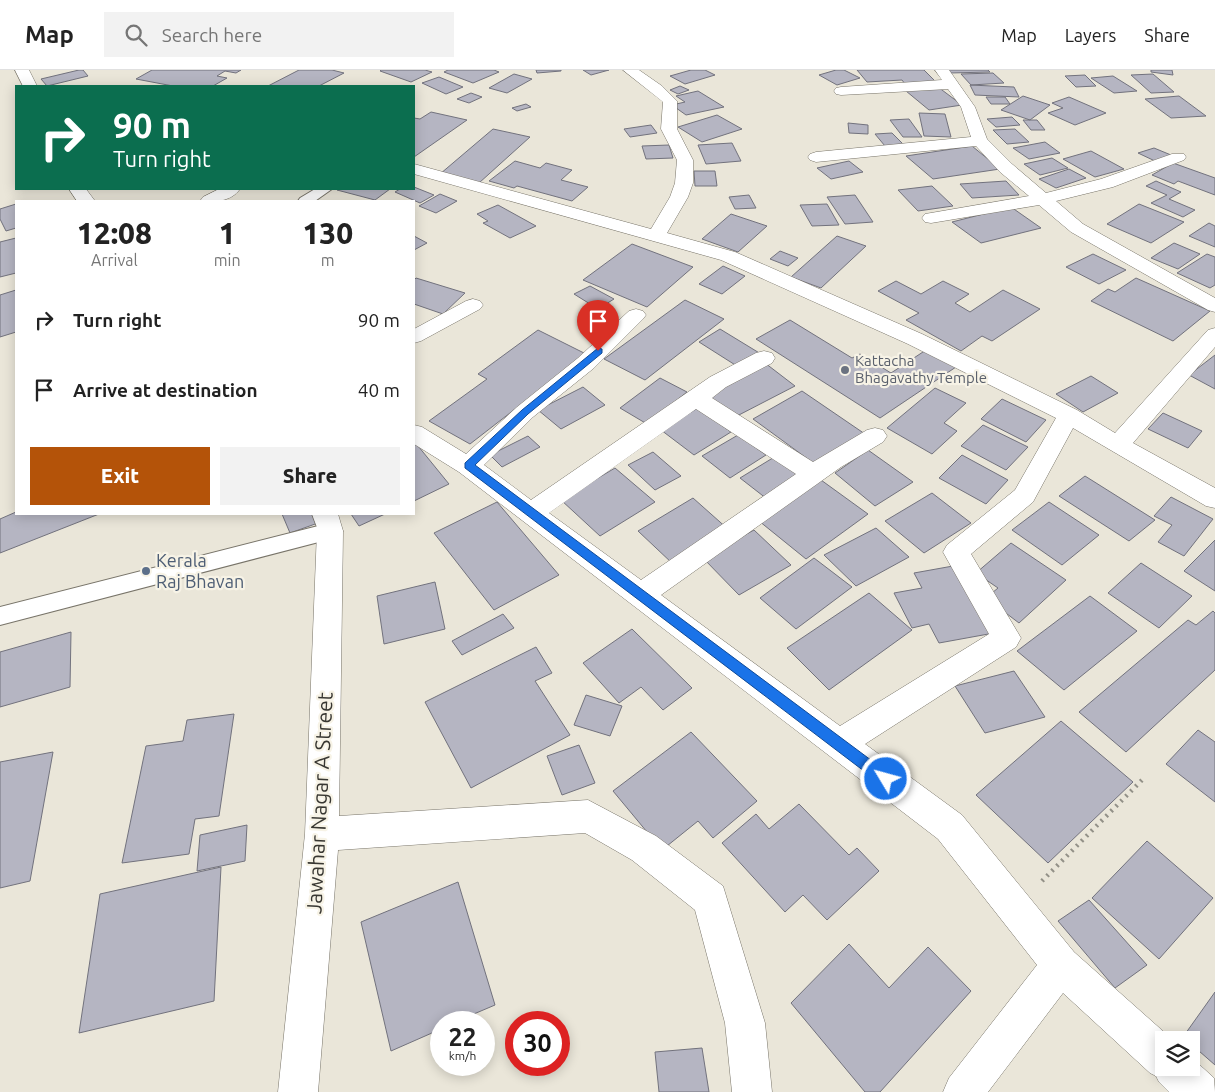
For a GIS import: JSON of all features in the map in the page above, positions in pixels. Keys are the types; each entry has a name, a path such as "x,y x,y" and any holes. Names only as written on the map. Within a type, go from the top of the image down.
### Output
{"street":[{"path":"22,70 30,85"},
{"path":"630,70 657,88 670,101 670,129 685,160 684,183 679,198 656,236"},
{"path":"841,91 947,77 968,107 980,141 1006,168 1077,228 1213,302"},
{"path":"816,157 980,141"},
{"path":"932,218 1043,199 1107,183 1178,157"},
{"path":"415,169 728,256 915,339 1069,415 1118,445 1215,499"},
{"path":"211,200 229,190"},
{"path":"415,336 473,305"},
{"path":"468,466 525,412 586,363 636,315"},
{"path":"1118,445 1215,334"},
{"path":"531,513 718,382 764,358"},
{"path":"696,398 814,474"},
{"path":"839,744 1006,638 956,552 1024,496 1069,415"},
{"path":"415,433 468,466 950,827 1061,965 1155,1051"},
{"path":"641,595 814,474 875,436"},
{"name":"Jawahar Nagar A Street","path":"298,1092 322,834 328,522"},
{"path":"322,834 588,816 644,848 710,899 746,1023 752,1092"},
{"path":"963,1092 1061,965"},
{"path":"1182,1076 1200,1092"}],"lane":[{"path":"307,200 323,190"},
{"path":"0,616 328,522"}],"path":[{"path":"1016,908 1145,777"}],"building":[{"path":"79,70 83,70 88,76 51,85 46,85 41,79"},
{"path":"152,70 241,70 236,73 225,71 217,76 227,78 215,85 168,85 136,79"},
{"path":"299,70 332,70 344,73 321,85 270,85"},
{"path":"381,70 425,70 432,72 411,82"},
{"path":"448,70 494,70 499,72 473,83 444,72"},
{"path":"536,70 561,70 561,71 537,73"},
{"path":"583,70 609,70 591,75"},
{"path":"691,70 705,70 715,75 685,84 670,76"},
{"path":"836,70 844,70 860,78 837,85 819,75"},
{"path":"857,70 924,70 936,82 905,84 902,80 867,82"},
{"path":"948,70 988,70 990,72 950,73"},
{"path":"1151,70 1172,70 1173,75 1151,72"},
{"path":"993,73 1004,83 971,85 961,74"},
{"path":"514,74 532,79 507,93 489,88"},
{"path":"1153,74 1174,92 1151,93 1131,75"},
{"path":"1085,75 1096,86 1076,87 1065,76"},
{"path":"1113,76 1137,91 1114,93 1091,78"},
{"path":"439,77 463,87 446,94 422,83"},
{"path":"970,85 1014,87 1019,97 975,95"},
{"path":"680,86 689,90 678,94 670,90"},
{"path":"938,87 962,105 929,110 906,91"},
{"path":"698,91 724,107 686,115 672,105 685,102 676,96"},
{"path":"471,93 482,97 469,103 457,99"},
{"path":"1023,96 1050,105 1030,120 1001,110"},
{"path":"1179,96 1206,116 1171,118 1145,99"},
{"path":"986,97 1005,97 1010,104 991,104"},
{"path":"1069,97 1106,113 1075,125 1048,113 1063,108 1052,103"},
{"path":"526,104 531,107 517,111 512,108"},
{"path":"431,112 467,120 415,156 415,118 420,119"},
{"path":"919,113 945,114 951,137 924,136"},
{"path":"717,115 742,129 702,142 678,127"},
{"path":"1012,117 1020,125 996,127 987,119"},
{"path":"909,119 922,137 903,137 890,120"},
{"path":"1023,120 1037,120 1045,130 1031,130"},
{"path":"848,123 868,125 868,134 849,133"},
{"path":"651,125 657,133 630,137 624,129"},
{"path":"493,129 530,137 479,183 440,174"},
{"path":"1015,129 1029,142 1007,144 993,130"},
{"path":"892,133 903,144 885,146 875,134"},
{"path":"1045,142 1060,153 1029,159 1013,148"},
{"path":"732,143 741,161 706,164 698,145"},
{"path":"669,145 673,158 646,159 642,146"},
{"path":"972,146 1000,169 933,179 906,156"},
{"path":"1154,148 1171,155 1155,161 1138,153"},
{"path":"1091,151 1124,169 1095,177 1063,159"},
{"path":"1052,158 1068,168 1040,175 1024,164"},
{"path":"515,161 540,168 546,163 572,170 561,180 588,187 572,201 517,186 514,188 489,181"},
{"path":"849,161 863,172 831,179 817,168"},
{"path":"1173,163 1215,178 1215,195 1178,181 1174,184 1152,175"},
{"path":"1069,169 1086,178 1056,188 1039,179"},
{"path":"694,171 715,171 717,186 695,186"},
{"path":"1006,181 1019,195 972,198 960,184"},
{"path":"1156,181 1181,192 1169,199 1195,210 1183,217 1151,203 1167,195 1146,186"},
{"path":"932,186 953,206 918,211 898,190"},
{"path":"415,187 434,195 420,203 395,192 398,190 415,190"},
{"path":"337,190 389,190 375,200"},
{"path":"440,194 457,201 436,213 419,206"},
{"path":"749,195 756,208 735,209 729,197"},
{"path":"855,195 873,222 845,224 827,197"},
{"path":"15,204 15,228 6,231 0,219 0,209"},
{"path":"827,204 839,225 812,226 800,205"},
{"path":"1139,204 1184,222 1151,243 1107,224"},
{"path":"498,205 536,226 510,238 483,223 488,221 477,214"},
{"path":"1011,207 1041,228 981,243 952,222"},
{"path":"731,214 767,226 738,252 702,239"},
{"path":"1209,223 1215,226 1215,247 1189,236"},
{"path":"837,236 866,246 821,288 791,277"},
{"path":"415,237 427,243 415,249"},
{"path":"15,238 15,273 0,277 0,242"},
{"path":"1174,243 1200,254 1178,269 1151,258"},
{"path":"632,244 693,267 647,307 583,280"},
{"path":"780,251 798,258 788,266 770,259"},
{"path":"1093,254 1126,270 1099,284 1066,267"},
{"path":"1207,254 1215,257 1215,285 1210,288 1177,273"},
{"path":"723,266 745,276 722,294 699,284"},
{"path":"1136,278 1210,311 1173,341 1091,301 1108,289 1115,292"},
{"path":"415,279 465,293 443,314 415,304"},
{"path":"896,281 921,294 943,281 969,294 955,303 970,312 1003,290 1040,309 992,341 982,336 961,351 906,320 919,313 878,291"},
{"path":"590,286 614,299 598,309 574,294"},
{"path":"15,290 15,332 0,337 0,295"},
{"path":"685,300 724,319 645,380 604,359"},
{"name":"Kattacha Bhagavathy Temple","path":"790,320 852,358 860,354 891,373 926,350 956,367 880,418 756,339"},
{"path":"720,329 761,354 740,368 699,342"},
{"path":"538,330 586,354 470,444 429,421 487,379 478,374"},
{"path":"1215,355 1215,389 1189,375"},
{"path":"765,363 795,386 735,417 705,393"},
{"path":"1091,376 1118,393 1083,412 1056,394"},
{"path":"660,378 687,392 647,424 620,408"},
{"path":"583,387 605,405 561,429 538,410"},
{"path":"935,388 966,403 944,423 957,431 932,454 887,428"},
{"path":"802,391 865,434 816,465 753,419"},
{"path":"1002,399 1046,420 1026,442 981,419"},
{"path":"698,408 731,432 694,455 661,430"},
{"path":"1163,413 1202,431 1188,448 1148,429"},
{"path":"983,425 1028,447 1006,470 961,446"},
{"path":"738,435 766,455 730,478 702,456"},
{"path":"528,436 540,447 502,467 490,455"},
{"path":"415,442 449,484 415,501"},
{"path":"868,450 913,482 875,506 835,473"},
{"path":"653,452 681,476 655,490 628,465"},
{"path":"962,455 1008,480 986,504 939,478"},
{"path":"776,456 803,476 767,499 740,478"},
{"path":"615,468 655,502 600,536 561,500"},
{"path":"1085,476 1155,520 1129,541 1059,496"},
{"path":"821,480 868,514 806,559 759,521"},
{"path":"932,493 971,523 924,553 885,521"},
{"path":"1171,497 1213,519 1184,556 1158,542 1172,525 1154,516"},
{"path":"693,498 729,530 673,564 638,531"},
{"path":"497,502 559,575 494,610 434,533"},
{"path":"1049,502 1099,535 1062,565 1012,530"},
{"path":"15,512 15,515 96,515 0,553 0,519"},
{"path":"282,515 314,515 318,523 290,533"},
{"path":"352,515 383,515 359,526"},
{"path":"876,528 909,557 856,586 824,555"},
{"path":"754,530 791,565 739,595 703,558"},
{"path":"1215,540 1215,591 1184,571"},
{"path":"1011,543 1066,580 1019,623 986,598 998,588 976,573"},
{"path":"814,558 852,587 796,629 760,598"},
{"path":"1141,563 1192,596 1159,628 1108,593"},
{"path":"953,566 994,633 939,643 929,624 912,628 894,593 922,588 914,573"},
{"path":"435,582 445,629 384,644 377,596"},
{"path":"869,593 912,630 829,690 787,648"},
{"path":"1090,596 1137,631 1064,690 1017,651"},
{"path":"1213,611 1215,613 1215,670 1126,752 1079,712 1188,620 1196,625"},
{"path":"503,614 514,628 462,655 452,641"},
{"path":"632,629 692,688 663,710 641,687 619,703 583,663"},
{"path":"71,632 70,687 0,707 0,652"},
{"path":"536,647 552,673 535,681 570,735 471,788 425,702"},
{"path":"1014,671 1045,717 985,733 955,686"},
{"path":"586,695 622,706 610,736 574,725"},
{"path":"234,714 219,816 195,819 189,854 122,863 146,746 183,741 187,720"},
{"path":"1061,721 1133,782 1048,863 976,795"},
{"path":"1198,730 1215,742 1215,802 1166,764"},
{"path":"691,732 757,801 713,838 698,821 662,850 613,791"},
{"path":"579,745 595,783 562,795 547,756"},
{"path":"53,752 30,881 0,888 0,762"},
{"path":"799,804 849,855 857,848 879,871 827,920 803,895 785,912 722,843 756,814 769,829"},
{"path":"247,825 245,861 197,871 200,835"},
{"path":"1147,841 1213,898 1159,959 1092,898"},
{"path":"221,867 214,1001 79,1033 100,894"},
{"path":"458,882 495,1005 481,1011 430,1011 430,1034 391,1051 361,922"},
{"path":"1089,900 1147,965 1115,988 1058,921"},
{"path":"849,944 889,988 928,947 971,991 880,1092 865,1092 791,1003"},
{"path":"1215,992 1215,1065 1200,1052 1200,1031 1187,1031"},
{"path":"702,1048 709,1092 659,1092 655,1052"}],"place":[{"name":"Kattacha Bhagavathy Temple","path":"845,370"},
{"name":"Kerala Raj Bhavan","path":"146,571"}],"route":[{"path":"598,351 586,363 525,412 468,466 886,779"}]}
